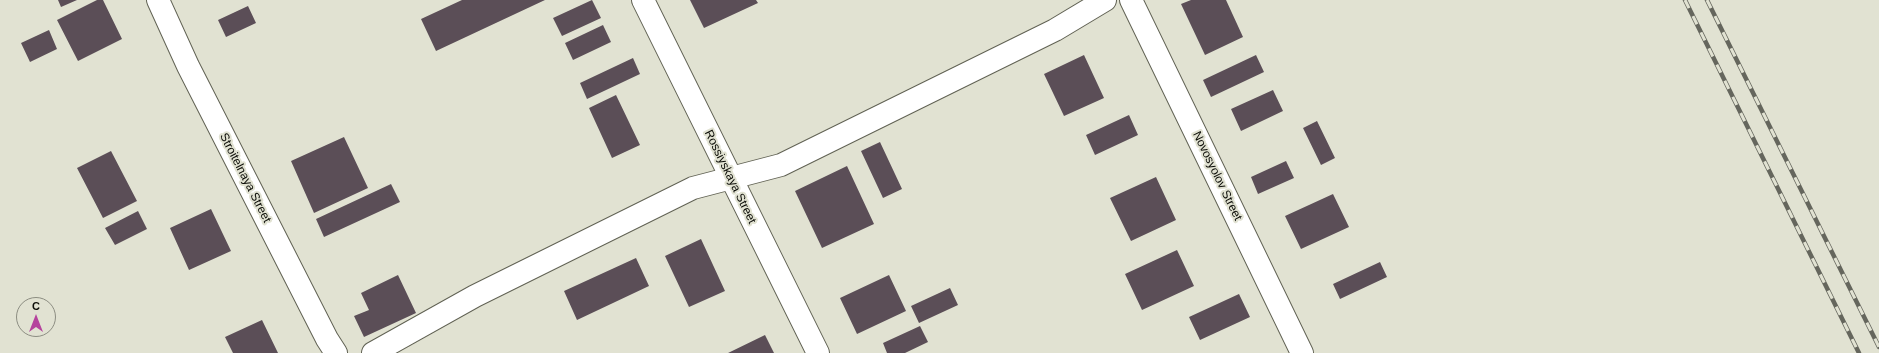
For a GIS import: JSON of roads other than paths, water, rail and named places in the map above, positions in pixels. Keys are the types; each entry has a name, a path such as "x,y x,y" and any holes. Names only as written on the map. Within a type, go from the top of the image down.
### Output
{"street":[{"name":"Stroitelnaya Street","path":"158,0 188,66 327,339 336,353"},
{"name":"Rossiyskaya Street","path":"642,0 818,353"},
{"path":"373,353 475,296 693,188 781,164 1055,30 1105,0"},
{"name":"Novosyolov Street","path":"1132,0 1302,353"}],"railway":[{"path":"1685,0 1859,353"},
{"path":"1707,0 1879,347"}]}
